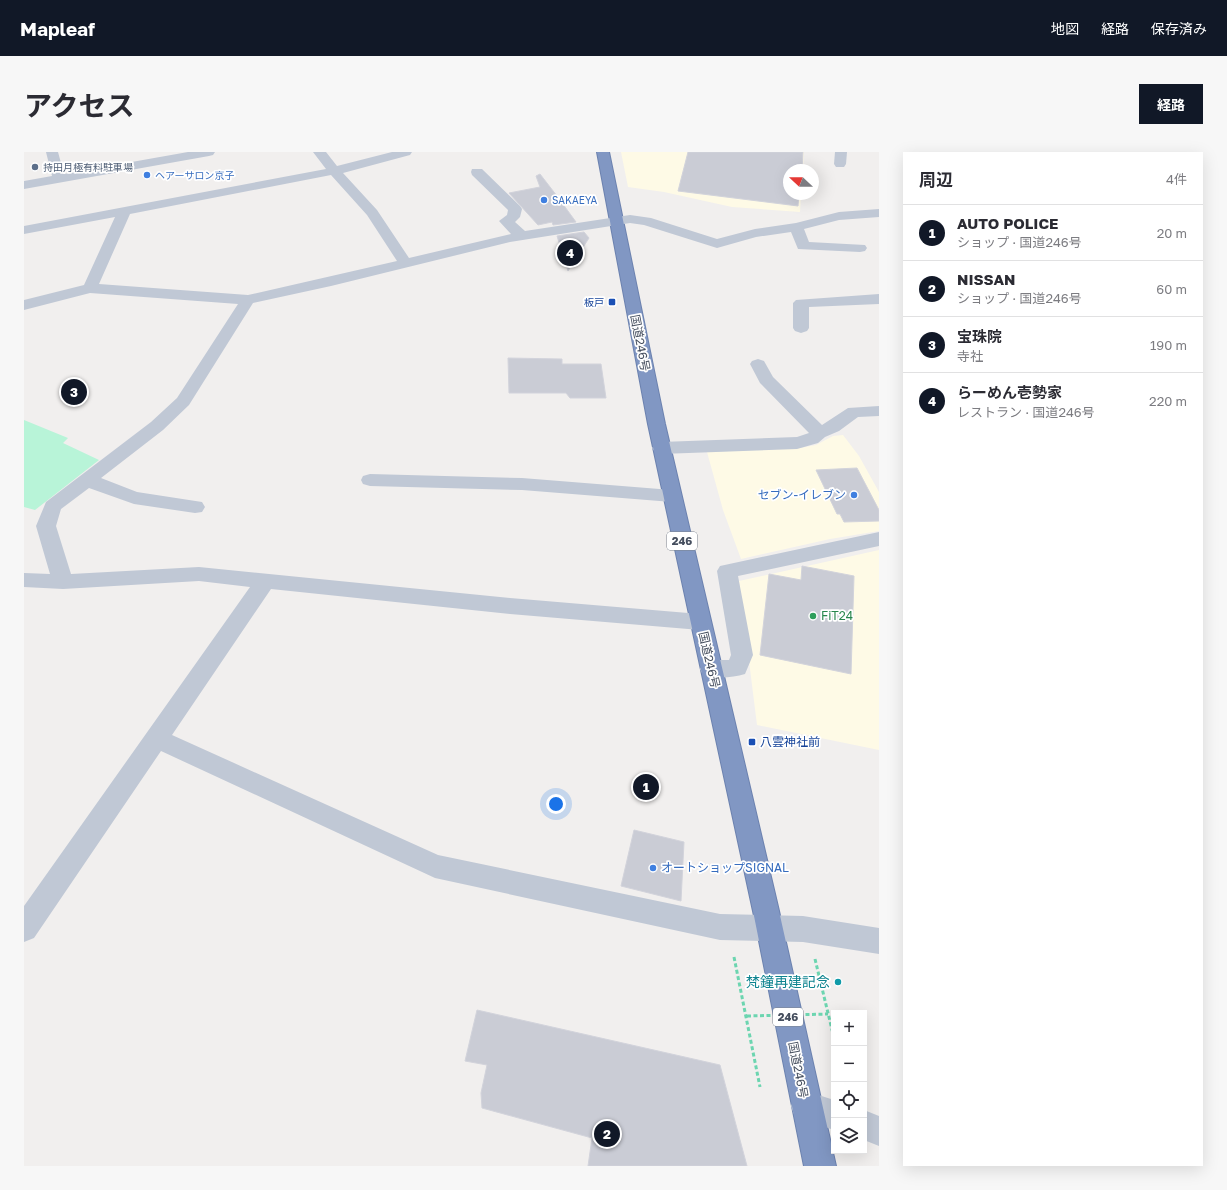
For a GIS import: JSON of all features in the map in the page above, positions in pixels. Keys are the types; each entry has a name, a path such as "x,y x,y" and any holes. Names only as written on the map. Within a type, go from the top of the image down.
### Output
{"highway":[{"name":"国道246号","path":"603,152 615,220 661,448 770,928 806,1106 820,1166"}],"street":[{"path":"52,152 59,179"},
{"path":"24,185 209,152"},
{"path":"319,152 372,213 406,264"},
{"path":"24,230 334,171 406,152"},
{"path":"477,172 515,209 513,217 506,221 522,236"},
{"path":"90,288 125,210"},
{"path":"24,305 90,288 248,300 522,236 630,218 646,221 717,244 755,233 796,227 839,216 879,213"},
{"path":"796,227 803,246 860,248"},
{"path":"801,328 801,303 879,299"},
{"path":"63,582 46,526 53,506 157,426 183,401 248,300"},
{"path":"758,364 766,379 819,433"},
{"path":"661,448 797,443 812,439 819,433 833,427 854,412 879,411"},
{"path":"87,480 134,498 195,507"},
{"path":"370,480 522,484 672,496"},
{"path":"711,669 737,668 742,655 727,571 879,539"},
{"path":"24,580 63,582 199,574 502,605 700,622"},
{"path":"24,929 265,581"},
{"path":"156,738 435,866 688,922 720,927 803,929 879,942"},
{"path":"806,1106 831,1114"},
{"path":"867,1126 879,1131"}],"path":[{"path":"814,955 831,1026"},
{"path":"733,956 747,1016 760,1087"},
{"path":"747,1016 828,1014"}],"shaded area":[{"path":"621,152 804,152 803,164 783,164 783,200 801,200 800,212 732,207 664,192 628,187"},
{"path":"843,435 859,456 879,492 879,531 830,539 741,559 723,510 707,452 800,448 816,445 833,436"},
{"path":"879,550 879,750 757,725 739,581"}],"green space":[{"path":"24,420 68,438 63,443 99,460 35,510 24,507"}],"building":[{"path":"688,152 803,152 802,164 783,164 783,200 798,200 798,206 678,191"},
{"path":"540,174 576,222 553,225 552,222 538,225 509,193 540,187 536,176"},
{"path":"584,232 589,238 568,271 557,236"},
{"path":"508,358 562,359 562,364 601,364 606,398 570,398 566,393 509,393"},
{"path":"857,468 879,510 879,521 844,522 840,514 837,514 816,470"},
{"path":"802,566 854,576 851,674 760,655 769,574 801,580"},
{"path":"634,830 684,842 681,901 621,886"},
{"path":"477,1010 720,1065 747,1166 588,1166 592,1138 482,1108 481,1093 487,1065 465,1061"}],"place":[{"name":"持田月極有料駐車場","path":"35,167"},
{"name":"ヘアーサロン京子","path":"147,175"},
{"name":"SAKAEYA","path":"544,200"},
{"name":"らーめん壱勢家","path":"570,253"},
{"name":"板戸","path":"612,302"},
{"name":"宝珠院","path":"74,392"},
{"name":"セブン-イレブン","path":"854,495"},
{"name":"FiT24","path":"813,616"},
{"name":"八雲神社前","path":"752,742"},
{"name":"AUTO POLICE","path":"646,787"},
{"name":"オートショップSIGNAL","path":"653,868"},
{"name":"梵鐘再建記念","path":"838,982"},
{"name":"NISSAN","path":"607,1134"}]}
